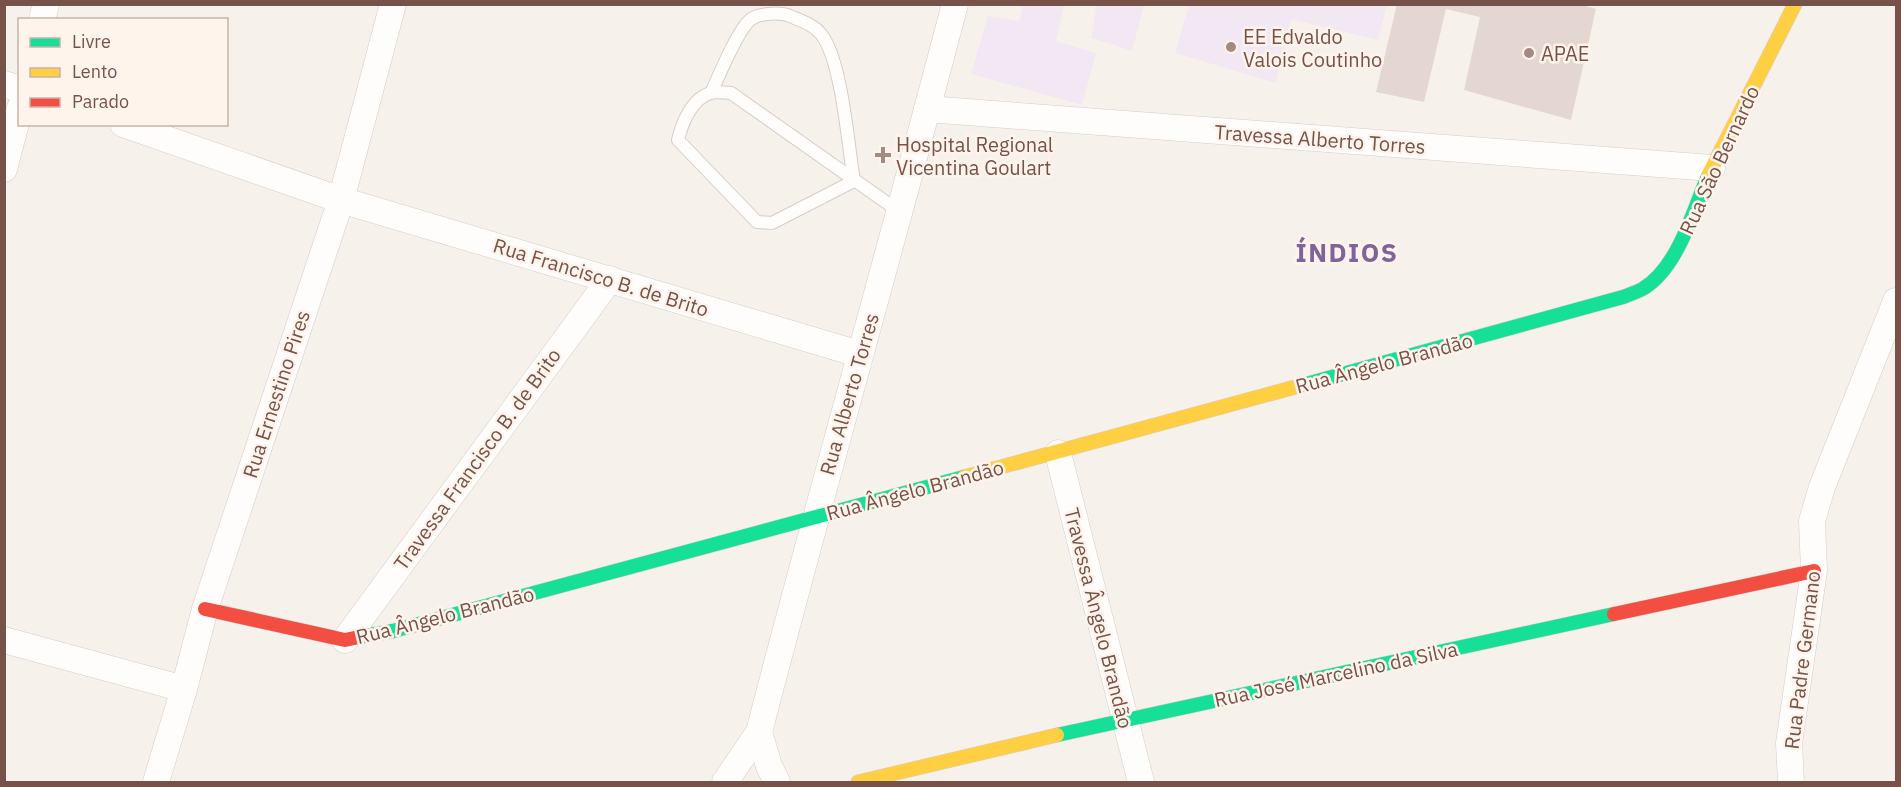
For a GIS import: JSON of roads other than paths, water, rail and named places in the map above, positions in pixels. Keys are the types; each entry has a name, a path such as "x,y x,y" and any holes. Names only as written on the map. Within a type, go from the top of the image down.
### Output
{"street":[{"name":"Rua Ernestino Pires","path":"156,783 205,609 341,200 393,4"},
{"name":"Rua Alberto Torres","path":"759,732 814,516 900,212 955,4"},
{"name":"Rua São Bernardo","path":"1623,297 1644,288 1672,261 1712,168 1795,4"},
{"name":"Travessa Alberto Torres","path":"927,110 1712,168"},
{"path":"4,169 18,116"},
{"name":"Rua Francisco B. de Brito","path":"129,126 341,200 860,354"},
{"name":"Travessa Francisco B. de Brito","path":"345,640 610,279"},
{"name":"Rua Ângelo Brandão","path":"205,609 345,640 404,628 814,516 1058,453 1623,297"},
{"name":"Rua Padre Germano","path":"1791,783 1789,744 1814,571 1812,520 1822,487 1896,301"},
{"name":"Travessa Ângelo Brandão","path":"1058,453 1141,783"},
{"name":"Rua José Marcelino da Silva","path":"858,783 1124,719 1814,571"},
{"path":"4,640 184,689"},
{"path":"725,783 759,732"},
{"path":"759,732 777,783"}],"lane":[{"path":"784,14 812,25 822,35 836,68 854,181 772,223 757,222 678,140 682,124 697,102 711,93 735,43 750,20 759,16 784,14"},
{"path":"711,93 731,93 900,212"}],"place":[{"name":"EE Edvaldo Valois Coutinho","path":"1231,47"},
{"name":"APAE","path":"1529,53"},
{"name":"Hospital Regional Vicentina Goulart","path":"883,155"}],"district":[{"name":"ÍNDIOS","path":"1347,252"}]}
